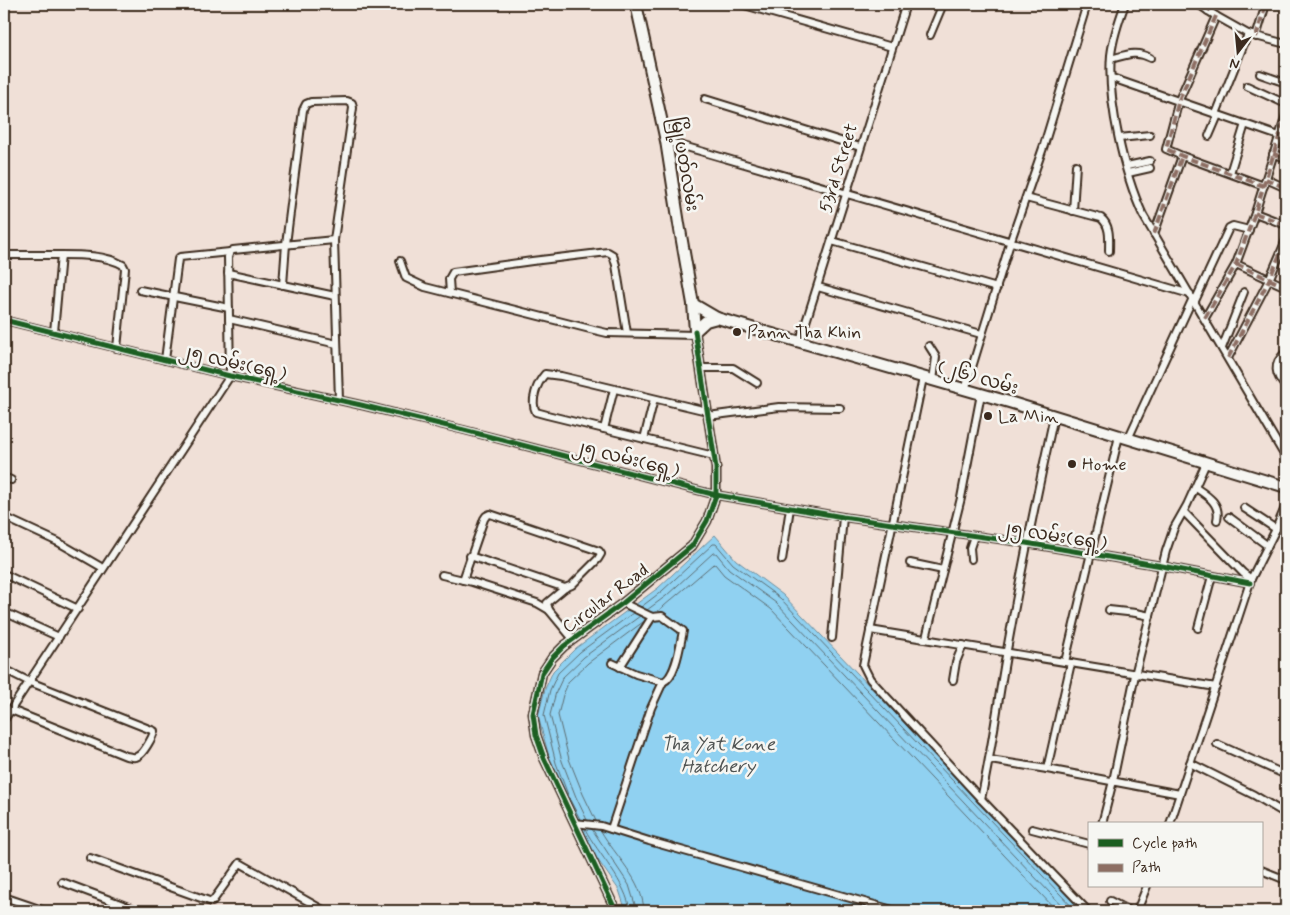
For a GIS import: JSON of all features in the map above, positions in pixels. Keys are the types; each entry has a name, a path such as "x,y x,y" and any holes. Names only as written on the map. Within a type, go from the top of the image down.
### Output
{"main road":[{"name":"မြို့ပတ်လမ်း","path":"636,4 666,141 693,304 696,333"},
{"name":"(၂၆) လမ်း","path":"693,304 717,318 981,394 1286,487"},
{"path":"696,333 706,321 717,318"}],"street":[{"path":"741,4 892,48"},
{"name":"53rd Street","path":"800,341 906,4"},
{"path":"930,35 943,4"},
{"path":"965,390 981,334 1044,145 1087,4"},
{"path":"1125,4 1114,39 1111,59 1113,104 1119,138 1136,201 1286,454"},
{"path":"1198,4 1208,12 1248,34 1286,44"},
{"path":"1208,12 1212,4"},
{"path":"1256,37 1266,4"},
{"path":"1216,16 1179,100 1166,149 1230,173 1286,188"},
{"path":"1209,136 1248,34"},
{"path":"1111,59 1134,53 1143,54 1150,58"},
{"path":"1260,74 1286,83"},
{"path":"1112,78 1279,136"},
{"path":"1247,86 1286,104"},
{"path":"705,99 860,147"},
{"path":"283,285 286,244 303,110 306,104 347,101 352,103 353,108 334,240 339,400"},
{"path":"1205,318 1236,264 1255,213 1286,115"},
{"path":"1230,173 1245,124"},
{"path":"1119,138 1150,135"},
{"path":"666,141 1011,240 1193,298"},
{"path":"1273,154 1286,158"},
{"path":"1154,234 1182,156"},
{"path":"1073,211 1076,165"},
{"path":"1127,170 1150,165"},
{"path":"1026,198 1104,220 1109,236 1109,251"},
{"path":"1255,213 1286,225"},
{"path":"1047,769 1091,555 1124,437 1229,228 1233,226 1249,230"},
{"path":"165,360 178,259 180,257 334,240"},
{"path":"1228,358 1284,251 1286,240"},
{"path":"832,241 997,288"},
{"path":"4,720 230,376 228,257 230,252"},
{"path":"450,292 449,279 453,272 611,253 616,265 627,333"},
{"path":"4,255 61,255 97,258 118,262 123,265 124,279 117,348"},
{"path":"54,332 61,255"},
{"path":"400,261 406,278 425,287 594,330 607,333 696,333"},
{"path":"1236,264 1286,287"},
{"path":"228,273 335,296"},
{"path":"818,287 981,334"},
{"path":"140,290 229,308"},
{"path":"1222,348 1244,292"},
{"path":"229,319 337,344"},
{"name":"၂၅ လမ်း(ရှေ့)","path":"4,320 230,376 464,430 716,495 1251,581"},
{"name":"Circular Road","path":"616,911 544,758 536,734 533,714 542,673 552,658 564,646 623,603 692,546 707,521 716,495 714,456 696,333"},
{"path":"929,346 936,357 928,379 892,523 863,665 870,679 1088,911"},
{"path":"1286,352 1279,361 1276,370 1279,380 1286,387"},
{"path":"701,368 733,368 757,383"},
{"path":"714,456 536,412 533,407 533,399 539,380 545,374 561,376 690,407 707,413 779,407 840,408"},
{"path":"604,429 614,389"},
{"path":"926,638 952,533 981,394"},
{"path":"644,439 654,399"},
{"path":"981,799 990,760 1006,652 1026,544 1054,416"},
{"path":"1103,822 1135,675 1170,538 1196,488 1206,463"},
{"path":"4,477 11,480"},
{"path":"1196,488 1217,506 1218,520"},
{"path":"1171,822 1251,581 1286,504"},
{"path":"782,560 790,508"},
{"path":"1244,508 1276,529"},
{"path":"1184,512 1251,581"},
{"path":"463,580 484,520 490,514 599,551 601,554 598,559 572,585 565,588 547,603 549,610"},
{"path":"1229,516 1268,546"},
{"path":"4,517 58,542 103,568"},
{"path":"832,638 844,517"},
{"path":"971,559 970,548 974,536"},
{"path":"470,556 565,588"},
{"path":"910,563 943,570"},
{"path":"4,574 78,608"},
{"path":"442,575 537,603 549,610 573,639"},
{"path":"1198,628 1212,576"},
{"path":"611,830 651,708 663,682 669,679 680,650 683,631 662,616 652,617 623,603"},
{"path":"1109,610 1150,616"},
{"path":"4,612 59,637"},
{"path":"620,667 652,617"},
{"path":"870,630 1216,687"},
{"path":"953,680 956,662 962,645"},
{"path":"612,664 663,682"},
{"path":"4,669 30,682 154,731 153,736 139,756 135,758 11,710"},
{"path":"1216,744 1286,775"},
{"path":"990,760 1180,794"},
{"path":"1190,763 1254,795 1286,814"},
{"path":"575,823 589,824 611,830 896,911"},
{"path":"1032,829 1088,844"},
{"path":"90,858 212,902 240,863 325,911"},
{"path":"1262,870 1286,880"},
{"path":"62,882 139,911"},
{"path":"1138,911 1146,888"},
{"path":"4,897 45,911"},
{"path":"1110,901 1129,911"}],"water":[{"name":"Tha Yat Kone Hatchery","path":"715,535 736,560 783,595 1083,911 626,911 619,890 586,843 566,802 551,764 538,716 545,689 553,671 576,648 658,588"}],"marked path":[{"path":"1208,11 1213,4"},
{"path":"1256,37 1266,4"},
{"path":"1216,16 1179,100 1166,149 1264,186"},
{"path":"1205,318 1236,264 1255,213 1286,115"},
{"path":"1273,154 1286,158"},
{"path":"1154,234 1182,156"},
{"path":"1266,179 1286,188"},
{"path":"1255,213 1286,225"},
{"path":"1228,358 1269,280 1286,240"},
{"path":"1236,264 1286,287"}],"cycle path":[{"path":"4,320 230,376 464,430 716,495 843,517 1026,543 1250,583"},
{"path":"616,911 544,758 536,735 533,714 542,673 552,658 564,646 623,603 692,546 707,521 716,495 716,468 695,331"}],"place":[{"name":"Pann Tha Khin","path":"737,332"},
{"name":"La Min","path":"988,416"},
{"name":"Home","path":"1072,464"}]}
